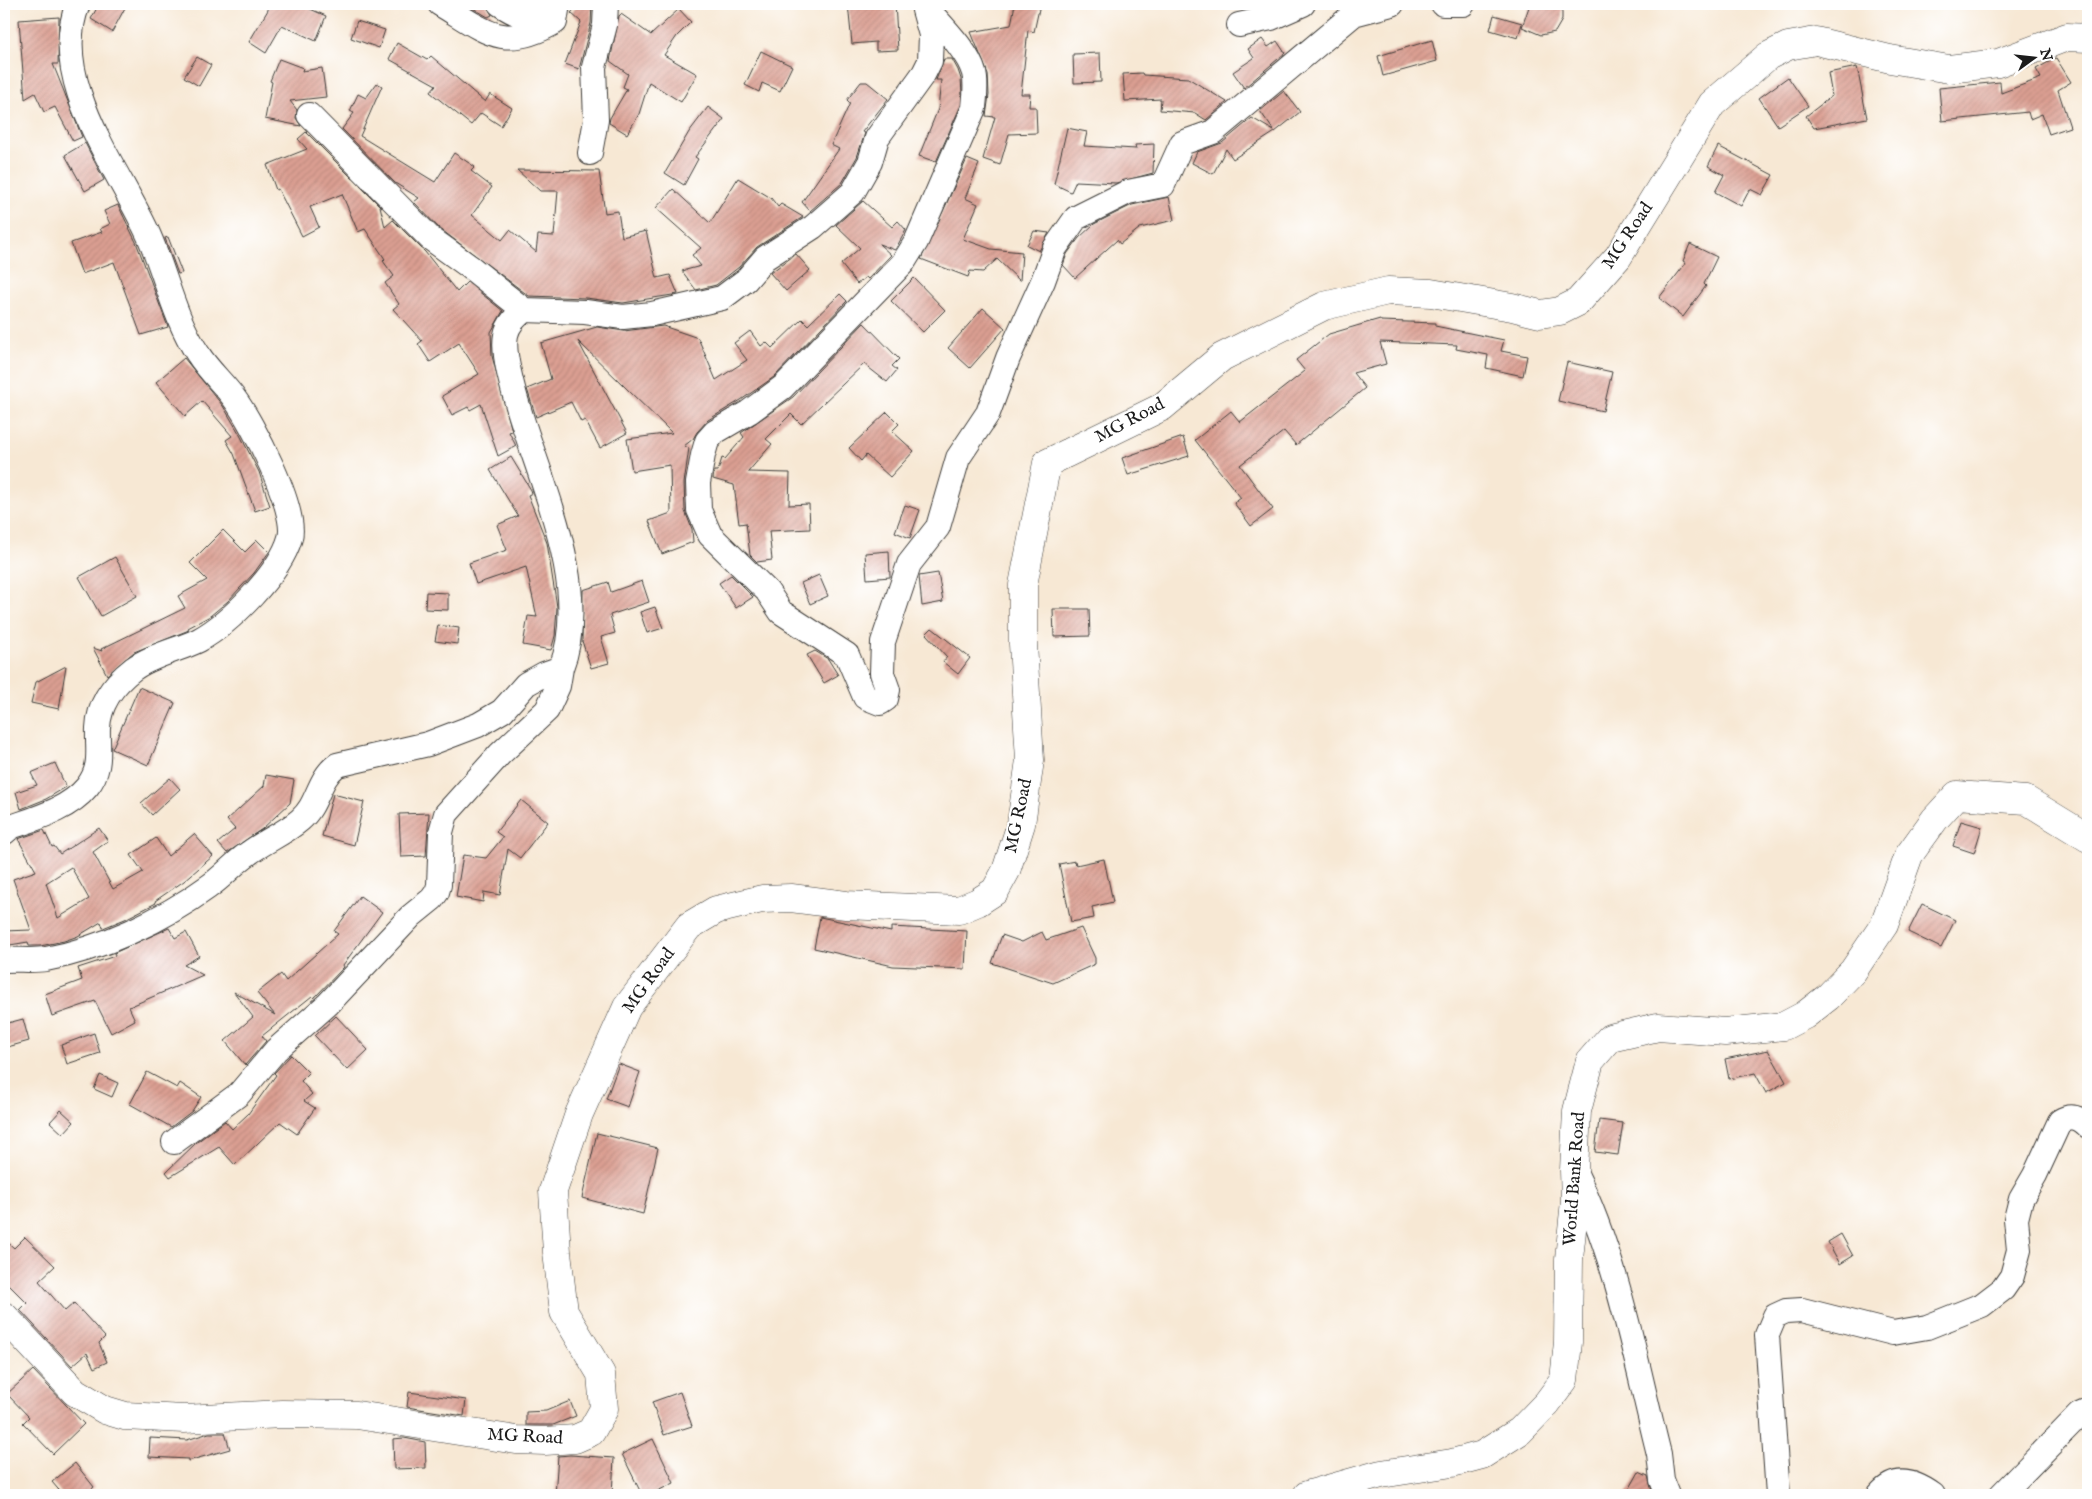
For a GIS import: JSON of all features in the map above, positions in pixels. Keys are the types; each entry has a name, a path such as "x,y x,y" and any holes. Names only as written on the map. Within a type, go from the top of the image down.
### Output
{"main road":[{"name":"MG Road","path":"4,1316 74,1392 105,1410 125,1416 184,1419 282,1414 357,1415 516,1440 545,1441 575,1439 591,1432 604,1409 601,1374 564,1312 557,1252 553,1191 579,1114 627,1007 689,926 716,910 762,899 791,898 846,906 959,910 978,902 995,891 1006,871 1021,824 1030,760 1023,644 1023,585 1047,463 1162,407 1222,358 1324,306 1388,291 1431,293 1512,306 1540,314 1560,311 1578,302 1618,257 1712,104 1768,56 1788,46 1816,41 1890,59 1949,69 1998,63 2067,37 2088,38"},
{"name":"World Bank Road","path":"1307,1495 1381,1474 1452,1463 1482,1455 1520,1431 1547,1403 1564,1380 1568,1342 1570,1259 1575,1200 1574,1170 1577,1111 1590,1061 1610,1038 1658,1026 1725,1032 1784,1026 1805,1015 1828,996 1853,971 1884,925 1909,855 1935,819 1957,795 2026,800 2088,838"}],"street":[{"path":"4,834 11,827 69,803 87,786 95,774 100,747 98,728 107,696 134,668 199,639 244,605 274,568 289,539 291,527 275,473 256,434 235,399 199,356 189,338 168,291 149,237 130,201 124,184 90,126 71,55 72,28 78,4"},
{"path":"440,4 467,22 497,37 536,33 555,22 558,4"},
{"path":"500,4 519,17 534,16 549,9 554,4"},
{"path":"590,153 596,120 594,67 605,25 606,4"},
{"path":"922,4 968,60 974,72 976,92 974,108 916,242 903,262 879,290 783,387 749,412 715,432 707,441 698,483 699,510 710,534 767,591 781,612 847,655 865,697 880,702 886,699 888,690 882,673 882,642 909,564 938,527 958,458 988,413 1008,358 1044,281 1056,248 1076,218 1128,192 1163,185 1182,142 1213,132 1354,14 1392,4"},
{"path":"309,115 430,238 477,272 524,310 585,312 623,317 652,314 722,298 746,280 766,258 813,227 853,192 870,162 877,138 924,73 930,61 931,34 922,4"},
{"path":"1239,24 1271,18 1303,4"},
{"path":"1444,4 1463,4"},
{"path":"174,1142 239,1094 276,1050 328,1004 411,916 438,892 442,832 446,814 500,754 547,710 558,686 569,639 570,614 566,565 549,501 514,394 506,353 506,334 512,321 524,310"},
{"path":"4,960 44,960 65,954 121,936 178,908 211,886 247,854 300,821 312,809 327,773 337,764 428,744 478,725 502,711 526,684 544,674 561,668"},
{"path":"1778,1495 1767,1335 1775,1316 1786,1311 1802,1310 1893,1333 1927,1327 1982,1305 2003,1289 2012,1276 2019,1250 2016,1219 2021,1199 2035,1175 2060,1121 2066,1117 2072,1117 2081,1119 2088,1126"},
{"path":"1574,1170 1592,1208 1618,1285 1659,1454 1662,1480 1668,1495"},
{"path":"2002,1495 2079,1415 2088,1411"},
{"path":"1880,1495 1896,1482 1911,1482 1933,1495"}],"building":[{"path":"99,4 127,4 112,32 91,19"},
{"path":"268,4 299,4 326,16 316,41 282,25 266,53 249,42 268,10"},
{"path":"466,4 486,4 492,15 488,17"},
{"path":"579,4 592,4 591,23 579,69 565,64 581,22 571,13"},
{"path":"848,4 895,4 898,50 876,51 876,42 852,44"},
{"path":"1015,4 1040,4 1034,32 1028,30 1021,94 1030,94 1029,107 1036,107 1037,133 1009,134 1000,165 983,159 995,117 986,116 989,95 988,74 971,32 1011,25"},
{"path":"1530,4 1562,4 1562,20 1555,32 1541,35 1522,27"},
{"path":"679,9 691,22 677,36 664,55 697,74 681,102 649,82 639,114 627,134 609,123 627,89 623,87 628,74 610,61 619,16 621,14 651,35"},
{"path":"1494,15 1522,23 1518,38 1490,30"},
{"path":"59,17 58,64 53,64 82,137 73,141 55,107 44,112 35,93 25,99 19,20"},
{"path":"357,21 385,30 379,48 351,38"},
{"path":"1262,39 1268,47 1277,41 1285,53 1244,88 1233,72 1254,58 1248,49"},
{"path":"1432,40 1437,61 1383,76 1378,56"},
{"path":"397,43 427,60 431,56 485,102 490,94 512,108 501,126 481,113 471,125 430,92 436,85 389,59"},
{"path":"761,51 792,66 780,91 762,83 759,92 745,85"},
{"path":"1100,53 1101,82 1074,83 1073,54"},
{"path":"197,57 211,65 199,86 184,77"},
{"path":"2056,58 2071,82 2058,90 2070,127 2049,134 2042,114 2030,119 2028,112 1942,121 1939,88 2000,82 2001,93 2041,78 2036,69"},
{"path":"279,59 303,68 302,71 322,68 326,97 290,101 297,110 296,118 301,126 265,119 272,82 270,81"},
{"path":"944,59 952,59 958,70 962,94 961,105 936,162 919,156 938,109 941,80 936,80"},
{"path":"1857,67 1867,118 1814,128 1806,116 1832,96 1828,73"},
{"path":"1142,73 1143,75 1188,78 1227,102 1206,120 1195,113 1160,110 1161,99 1125,101 1123,74"},
{"path":"1788,77 1808,106 1778,126 1759,98"},
{"path":"861,82 867,82 888,99 862,132 865,133 857,157 842,183 810,211 802,202 839,149 831,145 850,103 847,100"},
{"path":"377,83 382,86 360,136 435,182 454,153 475,167 471,171 492,187 472,215 502,240 510,230 536,252 538,235 554,236 558,191 540,191 517,170 599,171 605,213 618,211 622,237 646,231 657,278 670,275 678,294 623,303 586,298 529,296 439,228 414,202 419,198 395,183 342,129 354,113 350,111 358,94 366,98"},
{"path":"1284,91 1300,112 1275,132 1233,159 1226,149 1213,174 1192,163 1197,152 1222,143 1252,118 1274,131 1260,111"},
{"path":"708,107 724,119 695,157 698,159 684,185 665,173 689,132"},
{"path":"1067,128 1087,132 1084,146 1136,149 1135,145 1154,144 1153,173 1116,183 1076,181 1071,192 1054,184"},
{"path":"306,132 380,206 385,227 393,220 425,252 457,292 467,282 503,311 491,332 492,356 512,431 509,432 516,446 498,456 481,404 470,410 468,407 452,415 442,396 479,374 459,343 430,362 418,344 422,341 393,309 399,304 385,283 394,276 365,229 358,232 342,194 310,207 319,227 302,236 278,189 276,190 267,165 307,149 298,139"},
{"path":"85,143 104,180 85,191 65,155"},
{"path":"1718,146 1773,175 1762,195 1750,189 1741,206 1715,192 1724,175 1708,166"},
{"path":"967,159 979,164 965,198 978,204 963,239 991,249 1022,252 1020,281 997,259 983,272 970,271 968,277 921,259"},
{"path":"738,178 771,198 778,207 781,204 803,217 757,247 739,267 716,285 696,290 682,271 701,266 692,255 701,248 656,208 673,189 710,223"},
{"path":"1169,197 1174,220 1140,228 1120,244 1117,240 1075,278 1063,265 1067,254 1079,238 1094,224 1132,205"},
{"path":"863,201 892,227 898,221 906,230 895,250 879,244 891,255 868,279 866,277 857,284 841,264 860,248 836,225"},
{"path":"118,205 136,242 168,327 141,335 114,262 82,274 71,243 102,232 100,229 110,224 104,211"},
{"path":"1034,231 1049,233 1039,251 1027,245"},
{"path":"168,237 182,273 178,274 165,238"},
{"path":"1690,244 1717,257 1704,284 1706,286 1683,317 1659,298 1686,263 1683,261"},
{"path":"796,254 810,270 786,291 770,273"},
{"path":"914,278 945,310 923,332 891,301"},
{"path":"840,294 847,301 774,377 708,420 693,439 684,446 689,448 684,483 685,511 692,529 693,542 662,554 649,521 671,513 670,465 632,471 627,439 672,433 578,341 627,433 600,448 585,420 581,422 571,402 536,417 527,389 551,379 541,343 597,327 624,331 663,326 698,338 716,380 747,360 734,343 750,331 761,346 766,342 772,348 802,319 808,325"},
{"path":"983,308 1005,328 970,368 948,348"},
{"path":"1380,319 1381,321 1435,323 1435,326 1504,340 1501,351 1527,356 1523,376 1486,368 1488,355 1456,349 1457,345 1380,342 1386,364 1353,373 1365,388 1296,445 1284,431 1240,465 1273,509 1251,526 1234,503 1241,498 1195,440 1231,411 1240,422 1305,371 1296,360 1329,334"},
{"path":"864,323 899,359 892,366 897,370 887,382 864,364 801,424 791,414 766,439 772,444 748,472 790,473 789,505 809,504 810,529 769,531 772,560 757,562 750,555 746,523 739,524 734,485 713,479 714,471 718,471 722,458 725,459 744,437 741,433 793,397"},
{"path":"184,358 223,406 239,433 259,472 270,506 255,511 234,454 226,440 232,436 202,401 185,416 156,382"},
{"path":"1567,362 1612,372 1603,411 1558,401"},
{"path":"887,412 899,424 892,431 914,451 890,477 866,455 861,461 849,448"},
{"path":"1183,437 1189,456 1128,475 1122,458"},
{"path":"511,457 531,490 532,493 528,495 547,543 557,607 555,636 551,650 523,645 528,616 537,617 526,567 476,584 469,563 507,550 497,525 518,516 490,470"},
{"path":"905,505 920,510 910,538 895,532"},
{"path":"223,530 245,552 257,540 269,552 254,573 228,601 210,616 188,628 189,630 134,652 107,675 93,648 102,651 101,649 185,608 178,596 207,580 190,563"},
{"path":"889,551 890,577 867,579 865,553"},
{"path":"115,557 137,596 101,616 79,577"},
{"path":"938,573 943,602 922,606 919,576"},
{"path":"731,575 753,597 736,608 719,583"},
{"path":"819,575 828,596 810,604 801,583"},
{"path":"642,581 649,602 610,615 615,633 601,637 609,663 591,668 582,641 583,590 608,582 611,592"},
{"path":"426,592 448,593 448,610 425,609"},
{"path":"655,607 663,628 647,633 640,612"},
{"path":"1053,609 1089,609 1090,636 1054,637"},
{"path":"438,625 459,628 457,644 435,641"},
{"path":"932,628 970,658 958,674 943,662 947,657 926,634"},
{"path":"815,651 828,659 838,675 824,683 807,655"},
{"path":"66,666 59,709 31,703 36,682"},
{"path":"139,687 175,703 148,765 112,749"},
{"path":"55,763 66,787 46,799 21,809 16,792 37,785 31,773"},
{"path":"266,775 294,780 290,803 262,829 227,853 218,843 235,829 227,820 264,786"},
{"path":"170,778 180,789 152,815 141,803"},
{"path":"333,794 364,802 354,845 322,836"},
{"path":"521,800 548,822 520,858 508,849 500,895 484,892 483,902 456,897 463,855 486,858 503,837 496,832"},
{"path":"429,813 426,856 401,857 399,814"},
{"path":"1961,821 1982,827 1974,853 1953,846"},
{"path":"99,828 108,841 93,852 113,889 143,872 131,855 156,838 168,856 194,834 213,856 184,881 155,901 156,903 125,919 103,928 101,922 78,936 64,941 40,946 29,946 28,942 4,946 4,931 31,930 13,879 36,871 18,839 44,830 52,847 54,846 60,854","holes":["71,867 89,899 58,918 46,883"]},
{"path":"1104,859 1113,902 1092,907 1094,918 1071,922 1059,864 1075,861 1076,865"},
{"path":"360,896 382,912 343,965 344,967 314,998 312,996 262,1036 266,1041 245,1065 225,1041 253,1017 234,992 275,1015 257,993 281,974 286,981 338,934 334,931"},
{"path":"1922,904 1955,920 1941,948 1908,932"},
{"path":"820,917 891,932 891,927 967,931 965,969 893,966 814,948"},
{"path":"169,928 175,938 186,932 199,956 184,965 203,975 129,1007 135,1020 111,1033 95,1001 52,1016 45,994 82,980 78,968 115,956 114,953"},
{"path":"1081,928 1095,958 1095,964 1053,983 992,963 1002,935 1022,942 1042,932 1046,940"},
{"path":"336,1016 368,1050 347,1070 315,1036"},
{"path":"23,1019 29,1041 4,1048 4,1024"},
{"path":"94,1033 100,1053 67,1064 61,1045"},
{"path":"1768,1050 1786,1082 1766,1093 1755,1073 1729,1079 1725,1059"},
{"path":"291,1055 309,1073 301,1081 312,1094 304,1101 315,1108 297,1134 280,1122 235,1165 219,1147 170,1177 166,1172 197,1142 225,1121 232,1129 248,1114 276,1075 274,1073"},
{"path":"619,1064 640,1072 628,1107 606,1099"},
{"path":"147,1072 177,1088 180,1083 201,1097 192,1111 171,1127 130,1104"},
{"path":"100,1075 118,1083 112,1097 94,1089"},
{"path":"61,1110 74,1122 63,1134 50,1122"},
{"path":"1599,1120 1623,1123 1618,1155 1595,1152"},
{"path":"597,1133 658,1148 643,1214 582,1198"},
{"path":"1841,1234 1853,1256 1840,1264 1828,1242"},
{"path":"25,1237 55,1266 39,1281 65,1311 74,1303 105,1337 99,1343 107,1362 94,1368 87,1353 72,1366 20,1310 27,1303 4,1280 4,1239 14,1248"},
{"path":"33,1370 84,1424 53,1454 23,1423 29,1417 7,1394"},
{"path":"409,1392 466,1400 464,1416 407,1407"},
{"path":"680,1392 692,1426 664,1435 652,1402"},
{"path":"570,1401 576,1416 553,1425 526,1425 526,1412 546,1411"},
{"path":"209,1433 225,1433 230,1449 188,1461 188,1459 149,1457 150,1438 187,1440"},
{"path":"404,1438 425,1442 426,1468 394,1469 393,1439"},
{"path":"653,1439 674,1483 649,1495 642,1495 622,1454"},
{"path":"558,1456 614,1458 612,1495 555,1495"},
{"path":"75,1463 94,1487 84,1495 63,1495 52,1482"},
{"path":"1639,1472 1648,1476 1653,1495 1626,1495"}]}
